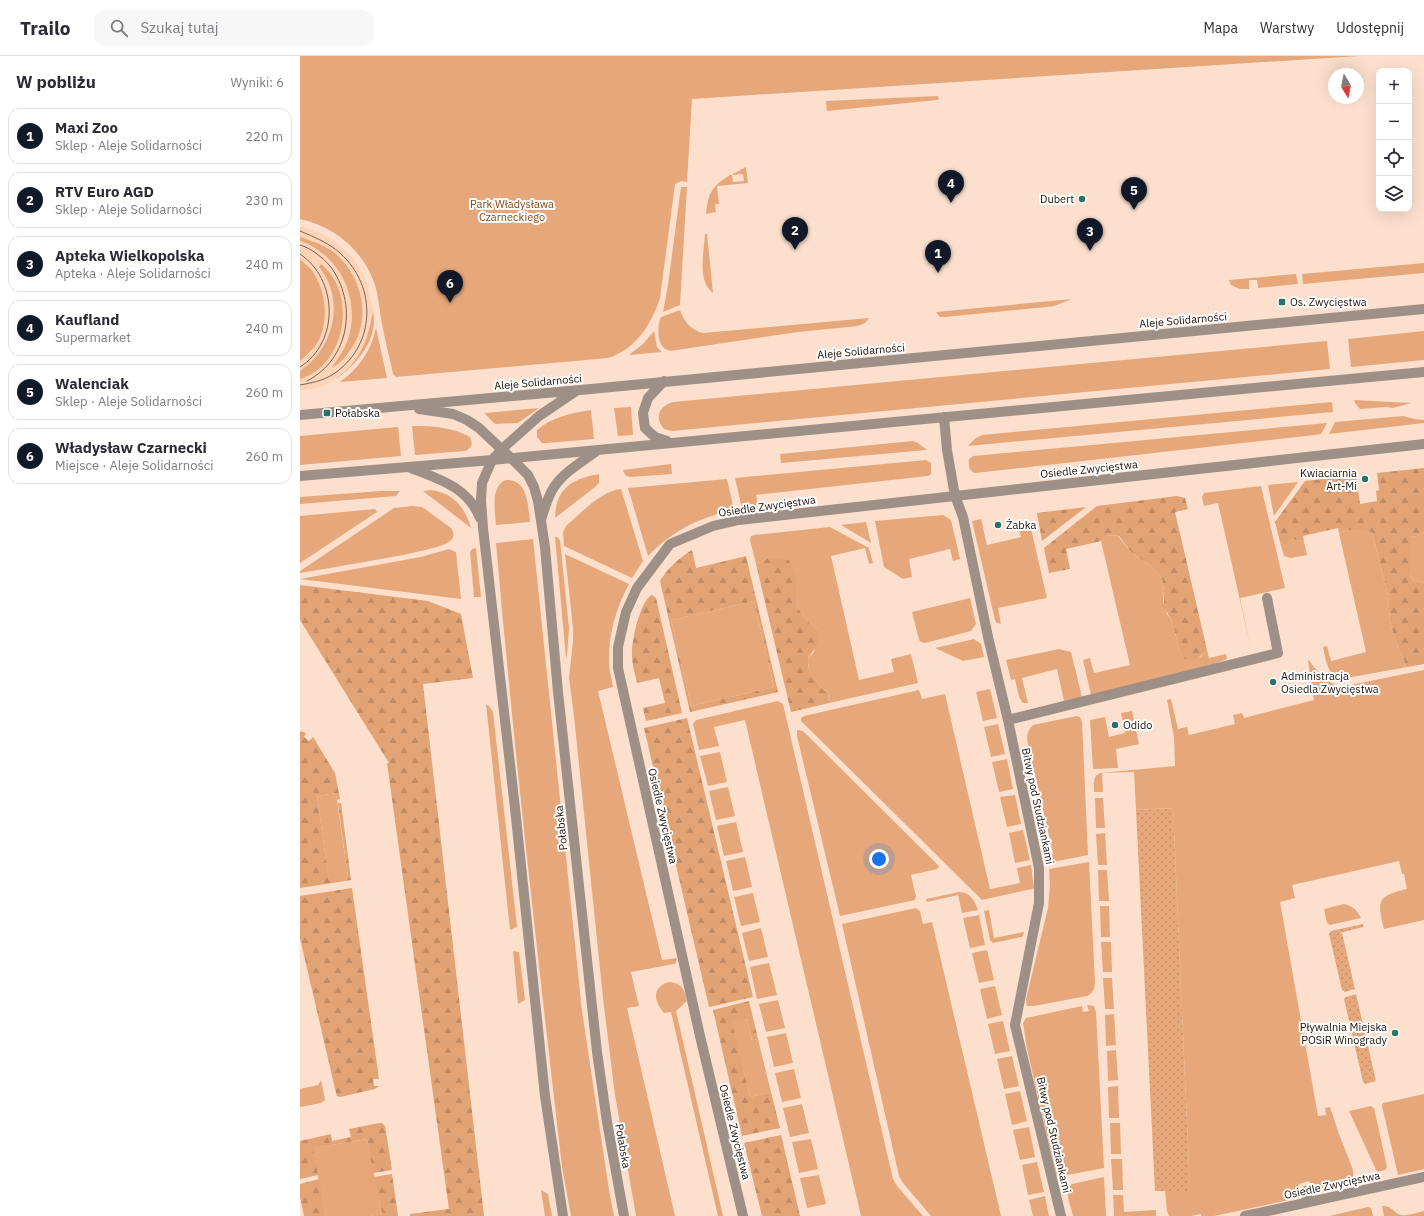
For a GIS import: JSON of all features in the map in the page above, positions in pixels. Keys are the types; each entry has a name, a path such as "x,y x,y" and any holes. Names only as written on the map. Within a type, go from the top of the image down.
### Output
{"street":[{"name":"Aleje Solidarności","path":"300,415 578,390 1424,309"},
{"path":"300,476 492,460 1424,372"},
{"path":"664,381 648,398 643,413 645,428 655,437 674,443"},
{"path":"563,1216 545,1096 481,500 482,482 492,460 539,416 578,390"},
{"name":"Połabska","path":"403,406 453,414 467,420 479,428 528,476 534,487 538,501 597,1052 607,1122 624,1216"},
{"name":"Bitwy pod Studziankami","path":"944,417 955,496 963,517 991,652 1008,720 1039,868 1039,903 1015,1025 1061,1216"},
{"name":"Osiedle Zwycięstwa","path":"743,1216 700,1036 618,674 618,647 626,612 637,588 670,544 713,526 746,519 1424,444"},
{"path":"541,521 546,503 554,487 565,474 598,450"},
{"path":"410,467 446,482 459,490 476,508 483,526"},
{"path":"1008,720 1278,652 1267,598"},
{"name":"Osiedle Zwycięstwa","path":"1245,1216 1424,1176"},
{"path":"1306,1191 1308,1202"}],"shaded area":[{"path":"300,226 321,233 338,244 351,256 360,268 367,283 373,311 364,346 354,362 343,374 330,383 317,388 300,390 300,379 306,377 335,349 337,286 319,267 325,274 331,289 335,306 333,323 330,335 322,349 309,364 300,371 300,361 309,353 314,274 300,259 300,241 319,250 339,269 346,282 350,296 352,310 349,334 342,353 331,368 347,355 358,286 313,241 300,237"}],"green space":[{"name":"Park Władysława Czarneckiego","path":"300,56 1359,56 692,99 687,182 682,181 675,184 660,298 647,326 641,335 627,349 608,358 396,377 393,374 374,282 369,270 354,249 335,233 312,222 300,219"},
{"path":"938,96 939,99 937,100 827,111 826,101"},
{"path":"746,167 748,183 717,186 719,204 715,204 716,212 706,214 710,195 715,187 730,175 732,175 733,182 744,181 743,174 733,174"},
{"path":"681,187 687,187 680,305 663,312 668,285"},
{"path":"705,234 707,234 713,293 708,288 703,274"},
{"path":"300,237 324,246 336,254 346,264 353,276 362,301 361,328 356,340 345,357 331,368 342,353 347,342 351,326 352,311 350,296 337,268 327,257 300,241"},
{"path":"300,259 315,275 321,289 325,312 320,339 300,361"},
{"path":"1424,263 1424,273 1303,284 1302,274"},
{"path":"321,264 333,277 340,292 343,310 342,328 337,345 328,360 316,372 300,379 300,371 312,361 321,350 328,337 332,323 334,308 332,294 327,280 319,267"},
{"path":"1296,274 1298,284 1258,288 1257,280 1249,280 1249,289 1240,289 1231,285 1229,280"},
{"path":"1072,299 1047,307 945,317 940,317 936,312"},
{"path":"680,310 688,325 703,333 869,318 865,323 858,326 798,332 670,351 664,348 660,342 658,329 660,320 661,317"},
{"path":"373,311 374,322 372,333 363,353 348,370 339,377 330,383 340,376 355,361 368,334"},
{"path":"376,328 387,378 340,382 353,371 367,352"},
{"path":"654,331 657,347 662,352 629,355 643,344"},
{"path":"1424,331 1424,360 1351,367 1348,339"},
{"path":"1327,341 1330,369 672,431 664,429 659,421 661,409 673,402"},
{"path":"1354,400 1411,403 1393,408 1386,407 1360,409"},
{"path":"1332,402 1333,412 968,446 976,438 982,435"},
{"path":"631,407 633,435 618,436 614,408"},
{"path":"539,408 518,423 495,424 484,413"},
{"path":"591,410 594,439 542,443 537,437 537,430 549,422 570,414"},
{"path":"1403,416 1424,420 1424,423 1329,434 1335,422"},
{"path":"1327,423 1321,434 1315,435 975,473 970,470 969,466 969,459 973,456"},
{"path":"412,426 435,427 457,431 470,437 471,446 465,451 415,455"},
{"path":"398,427 401,456 300,465 300,436"},
{"path":"913,441 927,450 781,463 780,454"},
{"path":"926,460 931,463 931,474 928,476 756,495 758,507 742,509 735,478"},
{"path":"671,464 672,474 630,477 625,475 623,470"},
{"path":"1424,468 1424,532 1417,536 1410,537 1412,541 1409,575 1414,581 1424,583 1424,664 1402,668 1406,666 1391,625 1388,595 1373,533 1356,529 1339,533 1338,528 1303,536 1304,542 1292,539 1286,546 1281,546 1275,522 1305,481 1356,475 1360,504 1377,501 1376,491 1379,490 1377,473"},
{"path":"599,474 599,483 595,487 555,518 558,499 567,487 573,482"},
{"path":"727,479 734,510 687,526 667,539 648,556 628,488"},
{"path":"506,480 519,484 523,489 526,495 530,522 496,525 496,493 501,483"},
{"path":"1298,482 1274,516 1268,485"},
{"path":"1261,486 1285,588 1240,598 1251,649 1218,503 1204,506 1202,497 1204,493"},
{"path":"621,489 643,561 632,578 564,546 563,532 566,526 599,498"},
{"path":"431,490 446,494 457,502 462,508 471,528 423,491"},
{"path":"400,491 396,496 300,504 300,497"},
{"path":"1177,496 1185,498 1188,509 1175,512 1207,650 1199,657 1194,659 1183,658 1172,621 1164,607 1162,578 1152,567 1132,553 1119,536 1105,536 1101,541 1066,549 1070,569 1049,573 1044,548 1097,506"},
{"path":"412,506 422,507 451,528 454,535 453,538 440,546 421,551 300,573 300,571 394,508"},
{"path":"1086,507 1042,541 1037,513"},
{"path":"375,509 377,512 300,563 300,516"},
{"path":"943,515 951,520 960,559 953,561 950,549 909,559 912,577 903,579 884,567 875,521"},
{"path":"981,519 987,545 1021,537 1017,522 1023,521 1028,523 1031,529 1047,598 998,608 1001,624 997,623 995,620 972,521"},
{"path":"866,522 871,543 841,525"},
{"path":"830,527 869,548 873,563 869,564 865,548 831,556 859,680 894,672 891,659 911,654 918,683 829,703 828,692 821,688 809,671 808,658 814,652 818,630 801,613 767,559 756,564 750,540 751,536 754,535"},
{"path":"1355,528 1364,529 1373,533 1388,595 1391,625 1406,666 1341,679 1336,677 1330,671 1326,662 1323,647 1327,646 1331,661 1366,652 1339,533"},
{"path":"1424,532 1424,583 1414,581 1409,575 1409,537 1417,536"},
{"path":"1105,536 1118,536 1132,553 1152,567 1162,578 1164,591 1163,601 1167,614 1172,621 1183,658 1200,657 1207,650 1209,658 1226,654 1227,659 1209,666 1091,695 1083,660 1090,658 1094,673 1130,665 1101,541"},
{"path":"555,537 560,540 569,628 566,658"},
{"path":"533,539 582,1011 614,1216 571,1216 562,1167 518,777 496,543"},
{"path":"1292,539 1304,542 1307,555 1291,558 1284,556 1281,546 1286,546"},
{"path":"476,548 481,597 474,597 470,552 472,549"},
{"path":"449,549 456,552 461,599 300,579 421,557"},
{"path":"692,550 696,568 746,556 778,692 690,712 660,581 678,560","holes":["754,601 774,687 691,706 671,620"]},
{"path":"565,554 629,584 620,603 611,632 609,665 613,687 598,691 662,960 677,958 676,963 674,964 631,972 639,1006 627,1008 675,1216 636,1216 615,1095 603,998 569,678 573,628"},
{"path":"776,558 789,560 796,573 796,604 801,613 818,630 818,644 808,658 809,671 821,688 828,692 829,703 791,712 756,564 767,559"},
{"path":"300,585 428,601 461,614 473,678 423,684 484,1216 410,1216 410,1214 449,1209 387,763 389,763 300,620"},
{"path":"652,595 656,598 682,713 646,721 643,708 665,703 659,678 637,683 632,662 632,649 637,622 644,605"},
{"path":"970,598 976,624 971,631 925,643 919,640 912,612"},
{"path":"754,601 774,687 691,706 671,620"},
{"path":"974,639 981,644 984,657 963,661 935,648"},
{"path":"1059,649 1071,652 1082,697 1064,701 1057,669 1022,678 1028,703 1023,703 1019,697 1015,679 1011,680 1006,660"},
{"path":"1309,660 1323,676 1332,683 1341,687 1424,670 1424,920 1384,929 1380,912 1380,905 1382,901 1390,894 1407,889 1404,874 1402,874 1399,861 1292,885 1295,898 1280,902 1318,1116 1326,1115 1325,1108 1330,1107 1352,1167 1352,1181 1343,1187 1320,1192 1311,1185 1309,1181 1299,1184 1297,1194 1289,1200 1214,1216 1201,1216 1201,1214 1191,1216 1169,1216 1165,1191 1190,1191 1173,808 1136,810 1134,772 1102,773 1103,792 1094,792 1095,779 1100,773 1175,766 1174,737 1167,700 1171,699 1178,729 1187,727 1189,735 1235,724 1233,715 1242,713 1244,718 1314,700"},
{"path":"990,689 997,718 983,721 976,692"},
{"path":"919,690 922,699 945,694 990,889 1020,883 1017,868 1031,865 1034,888 982,900 801,721 801,718 804,716"},
{"path":"778,701 783,704 893,1179 897,1186 923,1216 861,1216 745,720 714,727 719,746 699,750 693,724 696,720"},
{"path":"486,704 493,712 517,927 510,930"},
{"path":"1132,711 1139,744 1116,749 1118,768 1093,769 1090,720 1105,717 1109,737 1125,733 1121,713"},
{"path":"1077,716 1080,717 1082,722 1088,855 1048,863 1047,860 1053,853 1035,774 1026,768 1022,751 1029,749 1027,740 1028,734 1033,725"},
{"path":"687,718 753,997 709,1007 644,728"},
{"path":"998,724 1005,754 991,757 984,727"},
{"path":"797,730 803,731 938,865 939,867 937,869 911,875 916,897 915,900 840,916 797,736"},
{"path":"300,731 306,733 304,737 309,741 313,737 335,773 340,799 337,800 336,793 317,796 329,881 348,878 338,803 341,803 351,880 300,888"},
{"path":"720,752 727,782 708,786 700,756"},
{"path":"1007,759 1013,789 999,792 992,762"},
{"path":"728,787 735,816 716,820 709,791"},
{"path":"336,793 348,878 329,882 317,796"},
{"path":"1015,795 1021,824 1007,827 1000,797"},
{"path":"1095,798 1103,798 1105,828 1096,828"},
{"path":"1173,808 1190,1191 1155,1191 1136,810"},
{"path":"736,822 743,852 724,856 717,826"},
{"path":"1023,830 1030,860 1015,863 1009,833"},
{"path":"1105,833 1107,865 1098,865 1096,834"},
{"path":"745,857 752,887 733,891 726,861"},
{"path":"1089,862 1095,983 1094,989 1087,996 1027,1006 1026,999 1048,908 1050,886 1049,869"},
{"path":"1098,870 1107,870 1109,901 1099,901"},
{"path":"352,888 379,1079 373,1079 374,1086 379,1086 375,1089 340,1097 337,1096 336,1093 300,938 300,896"},
{"path":"959,892 969,895 978,910 962,913 958,895 927,902 926,899"},
{"path":"753,893 760,922 741,926 734,897"},
{"path":"1344,904 1354,909 1361,918 1330,925 1327,923 1324,909"},
{"path":"1100,906 1109,906 1110,937 1101,937"},
{"path":"916,908 920,911 923,924 932,922 1001,1216 931,1216 903,1183 899,1176 842,924"},
{"path":"989,910 994,938 1024,932 1023,936 993,943 990,940 984,911"},
{"path":"979,915 985,945 970,948 963,918"},
{"path":"1363,924 1363,927 1340,933 1342,933 1355,989 1345,992 1342,990 1329,934 1331,931"},
{"path":"761,928 768,957 749,961 742,933"},
{"path":"1101,942 1111,942 1112,972 1103,972"},
{"path":"987,950 994,980 979,983 972,953"},
{"path":"513,951 519,952 525,1000 518,1004"},
{"path":"769,963 777,995 757,999 750,967"},
{"path":"1103,978 1112,978 1114,1009 1105,1009"},
{"path":"669,982 677,984 684,990 687,1001 676,1011 723,1216 718,1216 671,1012 664,1013 656,1000 659,987"},
{"path":"995,986 1002,1015 987,1019 980,989"},
{"path":"1356,994 1376,1081 1365,1084 1363,1082 1344,999"},
{"path":"778,1000 785,1028 766,1032 759,1004"},
{"path":"749,1001 758,1039 752,1040 747,1018 732,1022 750,1097 771,1092 780,1128 742,1136 713,1010"},
{"path":"1087,1005 1094,1006 1096,1012 1104,1168 1057,1177 1027,1049 1023,1023 1026,1018 1082,1006 1083,1012 1089,1011"},
{"path":"1114,1014 1116,1045 1106,1046 1105,1015"},
{"path":"747,1018 752,1040 758,1039 771,1092 750,1097 731,1021"},
{"path":"1003,1021 1010,1051 995,1054 988,1024"},
{"path":"786,1033 793,1063 774,1067 767,1037"},
{"path":"1116,1050 1118,1080 1108,1081 1107,1051"},
{"path":"1012,1056 1019,1086 1004,1089 997,1059"},
{"path":"794,1069 801,1098 782,1102 775,1073"},
{"path":"321,1080 325,1100 321,1103 300,1107 300,1089 318,1085"},
{"path":"1118,1086 1119,1118 1109,1118 1108,1087"},
{"path":"1020,1091 1027,1121 1012,1125 1005,1094"},
{"path":"1424,1094 1424,1169 1398,1175 1382,1106 1383,1103"},
{"path":"802,1104 809,1133 790,1137 783,1108"},
{"path":"1371,1106 1374,1108 1387,1167 1385,1170 1377,1172 1349,1111"},
{"path":"382,1123 385,1126 392,1170 373,1173 367,1139 313,1148 318,1175 300,1179 300,1141 331,1134 332,1141 351,1137 349,1129"},
{"path":"1110,1123 1120,1123 1121,1154 1111,1154"},
{"path":"1029,1127 1035,1157 1020,1160 1013,1130"},
{"path":"781,1135 800,1216 762,1216 744,1143"},
{"path":"367,1139 382,1213 371,1216 326,1216 312,1148"},
{"path":"811,1139 818,1169 799,1173 792,1142"},
{"path":"1111,1159 1122,1159 1123,1190 1113,1190"},
{"path":"1037,1162 1044,1192 1028,1195 1022,1165"},
{"path":"392,1174 398,1216 371,1216 382,1213 374,1177"},
{"path":"819,1175 826,1204 807,1208 800,1178"},
{"path":"1104,1177 1106,1216 1073,1216 1069,1203 1069,1187 1072,1184"},
{"path":"319,1179 326,1216 304,1216 300,1197 300,1184"},
{"path":"541,1190 548,1194 552,1216 545,1216"},
{"path":"1113,1195 1123,1195 1124,1212 1156,1210 1156,1216 1114,1216"},
{"path":"1045,1196 1049,1216 1033,1216 1029,1200"},
{"path":"1382,1206 1389,1207 1402,1215 1424,1211 1424,1216 1384,1216"},
{"path":"1368,1207 1371,1208 1373,1216 1329,1216"}],"tram line":[{"path":"300,231 331,246 340,253 352,267 361,282 366,299 367,316 364,333 357,349 347,363 328,377 316,382 300,385"},
{"path":"300,245 316,253 330,266 339,281 344,296 346,313 345,329 341,345 333,359 321,371 307,381"},
{"path":"300,254 313,265 322,279 327,294 329,310 328,327 322,342 313,356 300,367"}],"place":[{"name":"Dubert","path":"1082,199"},
{"name":"Kaufland","path":"951,203"},
{"name":"Walenciak","path":"1134,210"},
{"name":"RTV Euro AGD","path":"795,250"},
{"name":"Apteka Wielkopolska","path":"1090,251"},
{"name":"Maxi Zoo","path":"938,273"},
{"name":"Os. Zwycięstwa","path":"1282,302"},
{"name":"Władysław Czarnecki","path":"450,303"},
{"name":"Połabska","path":"327,413"},
{"name":"Kwiaciarnia Art-Mi","path":"1365,479"},
{"name":"Żabka","path":"998,525"},
{"name":"Administracja Osiedla Zwycięstwa","path":"1273,682"},
{"name":"Odido","path":"1115,725"},
{"name":"Pływalnia Miejska POSiR Winogrady","path":"1395,1033"}]}
